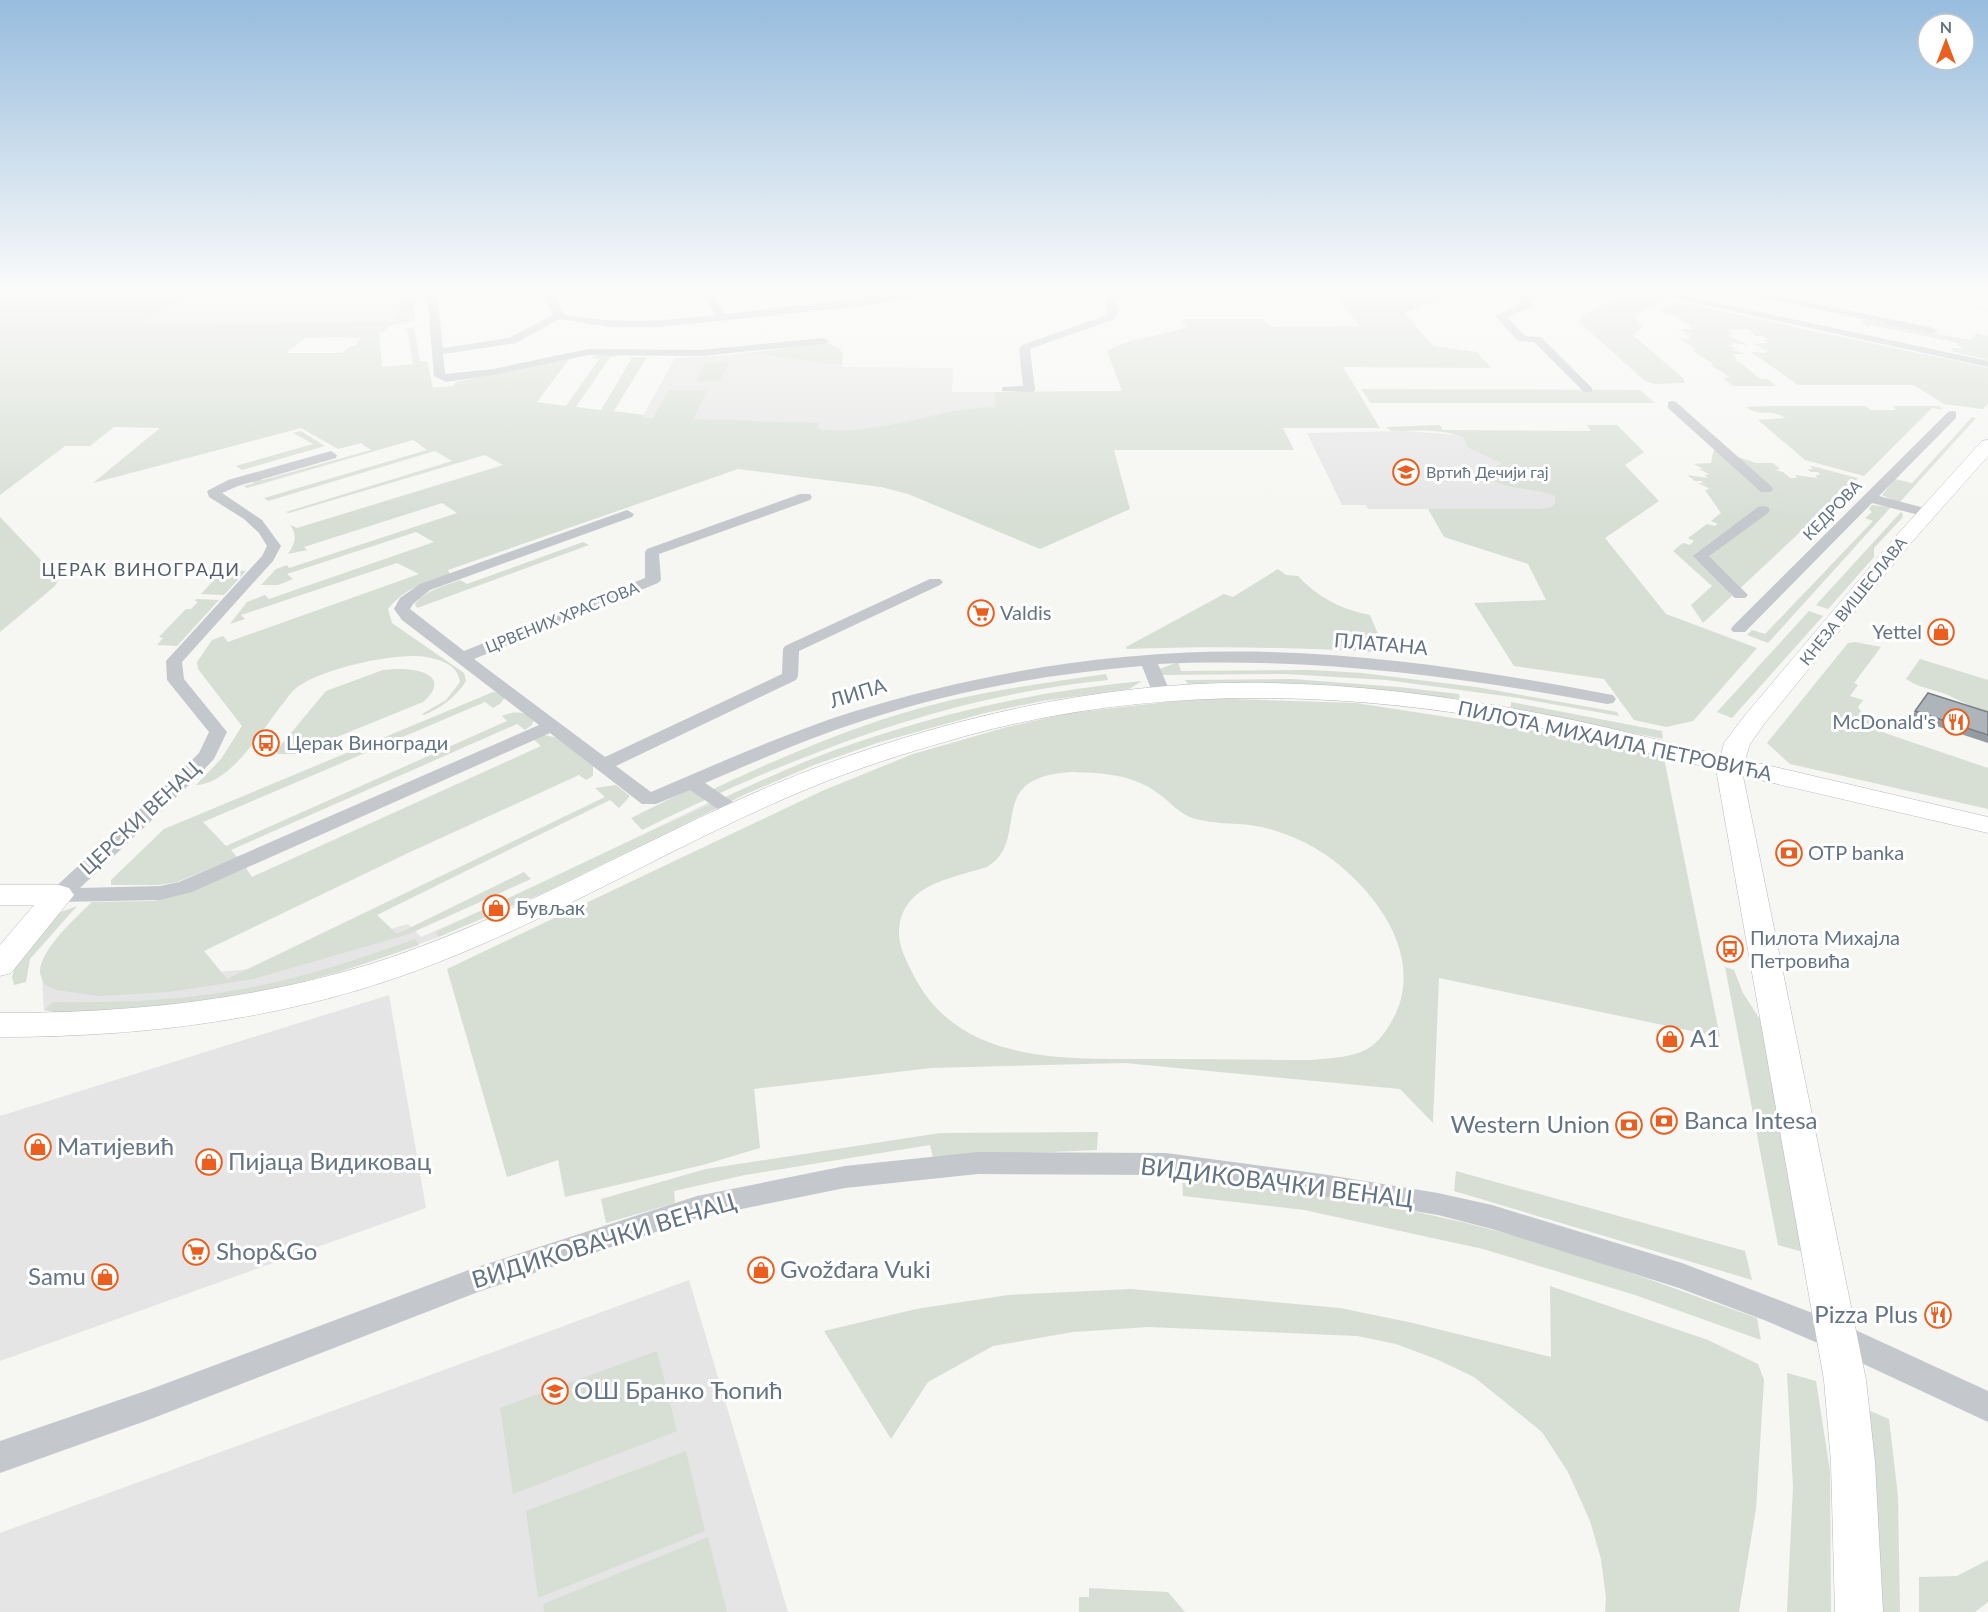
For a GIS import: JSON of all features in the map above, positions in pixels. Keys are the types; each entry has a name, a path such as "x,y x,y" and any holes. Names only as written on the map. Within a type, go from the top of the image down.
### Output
{"main road":[{"name":"КНЕЗА ВИШЕСЛАВА","path":"1729,764 1737,743 1755,719 1927,513 1988,445"},
{"name":"ПИЛОТА МИХАИЛА ПЕТРОВИЋА","path":"0,1025 87,1024 175,1017 311,991 377,972 432,953 496,926 801,782 896,747 1018,716 1118,698 1162,694 1275,691 1388,697 1533,719 1988,825"},
{"path":"1729,764 1729,778 1838,1337 1853,1462 1859,1612"},
{"path":"0,895 59,895"},
{"name":"ЦЕРСКИ ВЕНАЦ","path":"0,965 59,895"}],"street":[{"path":"439,368 440,376 451,379 506,368"},
{"path":"1006,389 1029,390 1026,368"},
{"path":"1566,368 1588,390"},
{"path":"1672,405 1766,490 1764,509 1700,556 1740,595"},
{"name":"КЕДРОВА","path":"1739,629 1952,415"},
{"name":"ЦЕРСКИ ВЕНАЦ","path":"59,895 184,779 207,755 218,732 176,680 174,661 268,558 274,546 265,531 229,501 214,494 214,491 233,483 331,455"},
{"name":"ЦРВЕНИХ ХРАСТОВА","path":"462,658 653,580 652,552 805,497"},
{"path":"1870,498 1927,513"},
{"name":"ЦРВЕНИХ ХРАСТОВА","path":"509,692 408,617 402,609 413,595 425,586 627,514"},
{"path":"604,765 790,676 791,649 936,582"},
{"name":"ПЛАТАНА","path":"1148,659 1281,658 1365,662 1481,676 1607,699"},
{"path":"1148,659 1162,694"},
{"name":"ЛИПА","path":"509,692 649,801 807,733 887,707 993,683 1109,663 1148,659"},
{"path":"59,895 160,893 185,887 551,726"},
{"path":"691,782 735,812"},
{"name":"ВИДИКОВАЧКИ ВЕНАЦ","path":"0,1457 151,1404 474,1281 697,1207 844,1176 978,1163 1166,1164 1322,1185 1438,1204 1492,1217 1682,1276 1838,1337 1988,1407"}],"shaded area":[{"path":"0,368 429,368 433,388 453,386 456,382 521,368 562,368 537,402 566,406 593,368 602,368 576,407 601,410 626,368 640,368 614,411 644,415 642,418 653,418 669,390 707,390 694,419 819,423 818,429 840,430 885,426 950,412 995,407 995,392 1122,391 1113,368 1344,368 1380,428 1283,428 1294,450 1114,450 1130,509 1040,549 908,494 881,487 738,469 448,570 450,574 408,591 388,609 392,623 464,673 466,681 453,697 437,709 422,714 446,700 460,682 453,667 426,657 396,657 378,660 321,675 291,693 233,766 221,776 196,785 221,759 242,726 198,669 197,662 212,640 223,636 228,642 419,574 397,563 241,615 245,619 230,624 247,602 265,595 269,599 434,542 416,532 287,574 293,579 278,585 261,585 276,569 287,565 289,568 457,513 442,503 304,547 307,550 288,554 295,540 290,525 297,528 503,465 485,455 289,513 286,512 452,461 435,451 268,501 264,498 427,450 413,440 247,488 244,486 254,483 250,480 258,478 263,480 371,450 361,443 338,449 301,428 93,483 160,428 114,427 90,446 65,446 0,495"},
{"path":"669,368 953,368 952,392 995,392 996,425 1047,449 639,423"},
{"path":"702,368 726,368 720,381 696,381"},
{"path":"1631,368 1672,368 1684,379 1684,383 1654,384 1645,381"},
{"path":"1715,368 1747,368 1760,379 1768,379 1776,386 1733,386 1723,378 1730,377"},
{"path":"1774,368 1988,368 1988,403 1983,409 1944,404 1914,385 1798,385"},
{"path":"1361,389 1640,390 1655,403 1371,403"},
{"path":"1865,406 1871,410 1896,410 1893,406 1939,406 1943,410 1932,408 1864,476 1805,460 1758,420 1785,418 1776,414 1756,412 1746,407"},
{"path":"1972,417 1976,418 1899,503 1882,495 1895,479 1912,483"},
{"path":"1440,425 1443,430 1591,431 1587,425 1617,425 1644,452 1625,465 1659,501 1605,538 1666,614 1757,648 1693,721 1666,727 1634,720 1604,679 1514,666 1474,603 1546,600 1528,564 1444,537 1428,509 1537,509 1551,507 1555,503 1555,496 1508,486 1491,479 1484,474 1488,469 1502,463 1471,449 1464,438 1437,431 1391,431 1386,427"},
{"path":"301,431 325,446 242,470 236,466 313,444 293,433"},
{"name":"Вртић Дечији гај","path":"1405,431 1459,435 1482,454 1502,463 1493,466 1488,478 1507,485 1542,490 1555,496 1555,503 1551,507 1537,509 1368,509 1366,505 1342,505 1307,433"},
{"path":"1714,449 1756,463 1773,463 1780,469 1775,470 1783,472 1790,478 1797,478 1795,475 1818,478 1815,475 1820,475 1818,472 1811,472 1807,469 1813,469 1810,466 1812,466 1858,478 1703,623 1691,605 1712,586 1673,551 1683,543 1690,545 1694,541 1688,538 1707,524 1715,526 1718,524 1711,521 1721,513 1705,490 1710,489 1698,483 1703,483 1701,481 1695,481 1687,475 1707,478 1705,475 1709,474 1694,464 1711,463"},
{"path":"1872,505 1891,507 1768,643 1747,635 1752,630 1765,634 1873,521 1865,518 1872,512 1869,509"},
{"path":"1901,512 1902,518 1874,548 1874,557 1828,609 1816,605"},
{"path":"0,517 59,579 55,586 0,632"},
{"path":"583,542 589,545 417,608 415,604 424,595 460,580 467,584"},
{"path":"1278,569 1286,575 1298,576 1305,584 1331,602 1370,615 1386,653 1321,649 1127,649 1126,647 1224,594 1233,597"},
{"path":"222,570 246,571 224,595 201,594 215,579 220,579 225,573 221,572"},
{"path":"196,599 219,600 177,646 157,645 163,638 159,637 186,609 191,609 198,602 195,601"},
{"path":"1809,611 1823,616 1732,718 1717,712"},
{"path":"1855,642 1881,647 1854,683 1858,685 1850,696 1863,700 1858,707 1865,718 1886,727 1882,732 1988,768 1988,809 1790,764 1767,743 1848,643"},
{"path":"1920,659 1988,680 1988,712 1906,679"},
{"path":"1178,662 1181,671 1312,670 1362,673 1476,687 1617,712 1619,716 1519,698 1386,680 1285,674 1161,675 1160,669"},
{"path":"405,669 422,672 433,680 434,686 431,693 423,702 295,754 278,754 276,751 326,691 383,670"},
{"path":"1106,674 1108,680 1047,688 986,700 927,715 869,734 754,778 642,830 631,818 700,784 709,791 803,749 900,714 976,695"},
{"path":"1292,679 1459,694 1460,699 1318,685 1189,686 1185,680"},
{"path":"1142,681 1129,689 1042,701 985,713 877,743 814,765 746,794 541,894 438,937 436,932 744,788 846,746 901,728 1003,702 1037,695"},
{"path":"493,692 501,693 505,697 493,708 485,702 203,822 226,846 507,721 502,716 515,713 526,714 534,719 532,725 525,730 517,724 231,850 237,857 177,882 159,885 111,885 111,880 164,829"},
{"path":"1203,698 1356,703 1570,736 1664,758 1720,1037 1439,978 1433,1123 1400,1089 1125,1063 931,1068 754,1089 760,1148 703,1165 565,1197 558,1160 507,1177 447,969 822,791 913,754 1007,727 1069,713","holes":["1072,772 1106,774 1139,782 1191,817 1216,823 1270,829 1318,850 1344,869 1361,885 1389,924 1398,945 1403,967 1403,990 1396,1013 1380,1039 1358,1053 1310,1060 1057,1057 1023,1052 991,1043 961,1028 936,1007 915,978 901,947 899,936 901,919 907,905 928,887 987,867 1000,855 1007,841 1017,797 1027,785 1044,776"]},
{"path":"1511,702 1662,731 1663,739 1511,708"},
{"path":"544,735 559,738 593,766 593,776 586,780 579,775 408,853 204,951 227,979 605,797 595,788 616,785 630,796 619,808 610,800 377,915 397,934 524,872 531,879 409,934 253,979 169,992 100,996 56,990 45,985 41,977 41,964 52,944 92,902 154,901 184,893 246,868 252,877 541,746 533,739"},
{"name":"Бувљак","path":"714,800 722,805 557,886 439,937 337,973 147,1007 44,1010 42,977 183,975 252,969 408,924 421,937 521,893"},
{"path":"77,906 30,959 26,982 14,985 12,977 16,962 58,913"},
{"path":"415,939 419,945 360,965 300,983 238,997 147,1009 58,1013 44,1010 53,1002 165,999 254,987 324,969"},
{"path":"1725,967 1734,970 1743,993 1761,1021 1803,1252 1778,1245"},
{"name":"Пијаца Видиковац","path":"389,995 426,1208 0,1361 0,1116"},
{"path":"1098,1132 1097,1150 933,1157 930,1145 745,1175 674,1191 675,1203 606,1223 601,1199 706,1169 940,1133"},
{"path":"1456,1171 1745,1251 1752,1280 1454,1191"},
{"path":"1182,1175 1364,1202 1499,1231 1624,1270 1757,1318 1761,1340 1635,1295 1483,1249 1304,1210 1183,1196"},
{"name":"ОШ Бранко Ћопић","path":"689,1280 788,1612 0,1612 0,1533"},
{"path":"1550,1286 1708,1340 1758,1364 1764,1380 1756,1509 1739,1612 1605,1612 1606,1598 1601,1559 1590,1521 1568,1472 1542,1432 1474,1377 1396,1344 1357,1336 1148,1327 1073,1332 993,1346 928,1382 891,1439 824,1331 916,1309 1008,1295 1131,1289 1340,1308 1413,1323 1551,1357"},
{"path":"657,1351 677,1431 513,1494 500,1408"},
{"path":"1787,1373 1816,1381 1830,1471 1831,1612 1787,1612 1793,1487"},
{"path":"1868,1410 1889,1419 1898,1496 1900,1612 1882,1612"},
{"path":"686,1451 705,1531 538,1598 526,1511"},
{"path":"708,1537 727,1612 544,1612 543,1604"},
{"path":"1988,1560 1988,1602 1975,1612 1919,1612 1919,1577 1957,1576"},
{"path":"1089,1588 1168,1592 1185,1612 1079,1612 1079,1597 1089,1597"}],"building":[{"name":"McDonald's","path":"1928,693 1988,712 1988,735 1915,711"}],"place":[{"name":"Вртић Дечији гај","path":"1406,472"},
{"name":"Valdis","path":"981,613"},
{"name":"Yettel","path":"1941,632"},
{"name":"McDonald's","path":"1956,722"},
{"name":"Церак Виногради","path":"266,743"},
{"name":"OTP banka","path":"1789,853"},
{"name":"Бувљак","path":"496,908"},
{"name":"Пилота Михајла Петровића","path":"1730,949"},
{"name":"A1","path":"1670,1039"},
{"name":"Banca Intesa","path":"1664,1121"},
{"name":"Western Union","path":"1629,1125"},
{"name":"Матијевић","path":"38,1147"},
{"name":"Пијаца Видиковац","path":"209,1162"},
{"name":"Shop&Go","path":"196,1252"},
{"name":"Gvožđara Vuki","path":"761,1270"},
{"name":"Samu","path":"105,1277"},
{"name":"Pizza Plus","path":"1938,1315"},
{"name":"ОШ Бранко Ћопић","path":"555,1391"}],"district":[{"name":"ЦЕРАК ВИНОГРАДИ","path":"141,570"}]}
